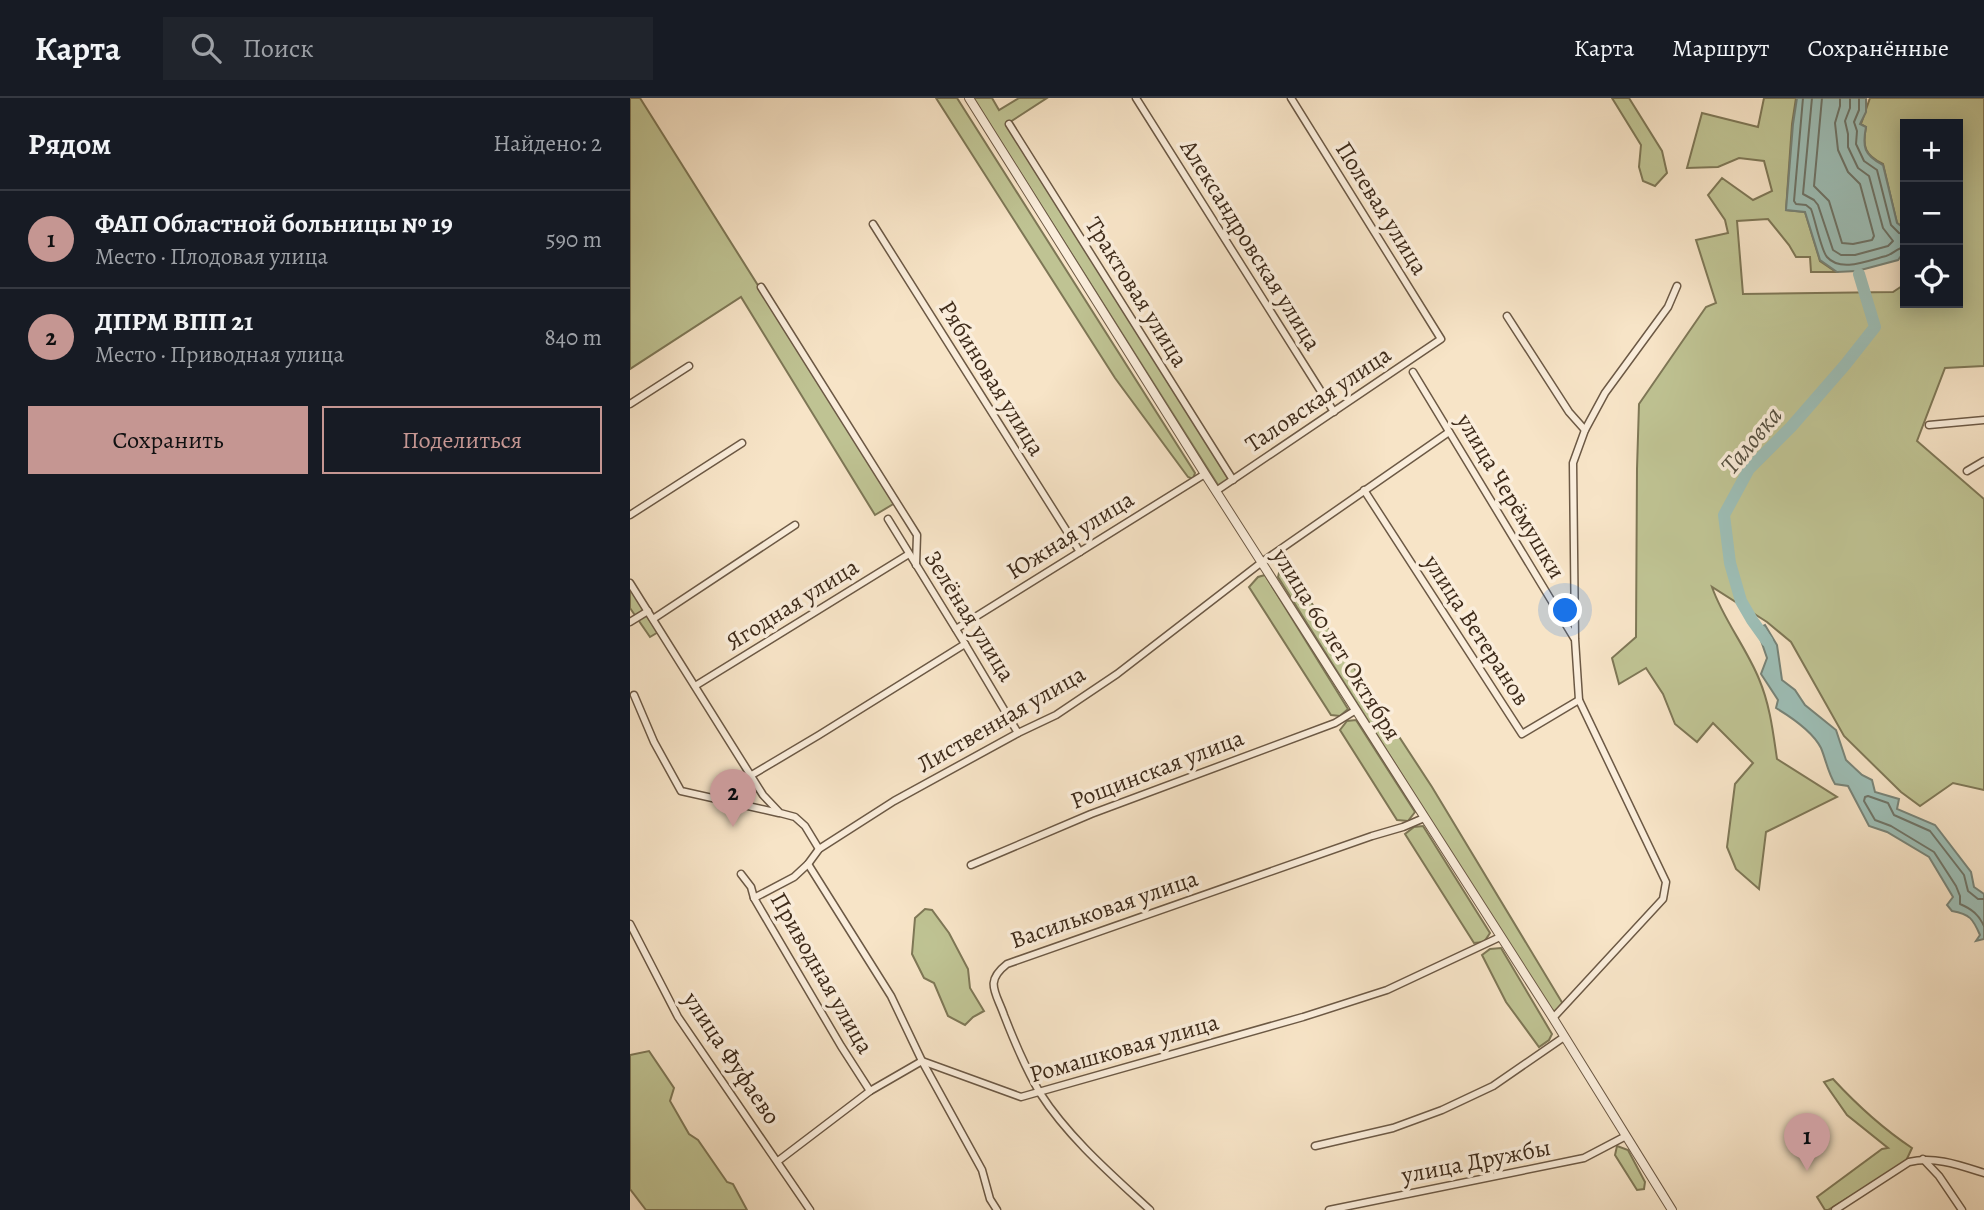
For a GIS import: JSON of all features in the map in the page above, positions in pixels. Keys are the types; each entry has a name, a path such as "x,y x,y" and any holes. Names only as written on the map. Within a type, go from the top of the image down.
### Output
{"street":[{"name":"улица 60 лет Октября","path":"969,98 1672,1210"},
{"name":"Александровская улица","path":"1136,98 1334,412"},
{"name":"Полевая улица","path":"1291,98 1441,339"},
{"name":"Трактовая улица","path":"1009,124 1233,480"},
{"name":"Рябиновая улица","path":"873,224 1080,552"},
{"path":"1553,1018 1663,898 1666,882 1579,700 1575,639 1573,463 1585,430 1605,393 1668,307 1677,286"},
{"path":"761,287 917,535 916,565"},
{"path":"1507,316 1569,412 1585,430"},
{"name":"Таловская улица","path":"1216,491 1441,339"},
{"path":"630,404 689,366"},
{"name":"улица Черёмушки","path":"1413,372 1575,639"},
{"path":"1929,425 1984,420"},
{"name":"Лиственная улица","path":"754,898 794,877 819,849 894,801 1056,715 1117,674 1262,562 1450,432"},
{"path":"630,514 742,443"},
{"path":"1967,471 1984,461"},
{"name":"Южная улица","path":"956,629 1206,474"},
{"name":"улица Ветеранов","path":"1364,491 1522,734 1579,700"},
{"name":"Зелёная улица","path":"888,519 1018,733"},
{"path":"653,619 795,525"},
{"name":"Ягодная улица","path":"695,686 909,554"},
{"path":"630,583 750,776 780,813"},
{"path":"630,622 648,611"},
{"path":"750,776 965,644"},
{"path":"634,695 654,742 681,791 795,817 819,849"},
{"name":"Рощинская улица","path":"971,865 1091,814 1335,723 1356,710"},
{"name":"Васильковая улица","path":"1150,1210 1104,1168 1040,1093 1011,1035 993,983 995,973 1007,964 1424,818"},
{"path":"808,864 891,996 922,1061 982,1170 990,1199 997,1210"},
{"name":"Приводная улица","path":"741,874 870,1091"},
{"name":"улица Фуфаево","path":"630,923 678,1017 810,1210"},
{"name":"Ромашковая улица","path":"922,1061 1021,1097 1040,1093 1387,990 1500,937"},
{"path":"1315,1146 1393,1128 1442,1110 1493,1086 1564,1037"},
{"path":"778,1161 870,1091 922,1061"},
{"name":"улица Дружбы","path":"1329,1210 1584,1158 1626,1136"},
{"path":"1923,1158 1962,1210"},
{"path":"1835,1210 1909,1162 1923,1158 1947,1161 1984,1173"}],"green space":[{"path":"630,98 640,98 895,503 875,515 741,297 630,369"},
{"path":"936,98 957,98 1195,473 1193,479 1188,477 1115,378"},
{"path":"973,98 992,98 999,110 1019,98 1047,98 1007,124 1182,401 1229,480 1224,487 1218,485"},
{"path":"1612,98 1629,98 1662,151 1667,173 1655,186 1643,181 1639,167 1641,145"},
{"path":"1764,98 1796,98 1786,210 1805,212 1820,261 1836,272 1811,272 1810,257 1796,257 1768,219 1737,221 1743,294 1893,292 1900,287 1900,308 1963,308 1963,119 1900,119 1900,225 1897,223 1883,164 1866,150 1866,127 1861,124 1870,98 1984,98 1984,366 1945,368 1917,441 1984,499 1984,790 1953,783 1920,806 1901,792 1844,736 1791,642 1767,622 1712,587 1763,689 1777,759 1837,797 1766,832 1759,889 1736,869 1727,847 1735,784 1753,763 1713,723 1697,742 1675,724 1663,694 1646,668 1619,684 1612,658 1636,637 1639,404 1706,307 1716,303 1696,240 1728,233 1725,220 1708,195 1722,178 1753,200 1772,191 1764,161 1739,158 1718,167 1687,168 1702,113 1758,127"},
{"path":"1288,567 1432,787 1563,1004 1555,1012 1546,1005 1278,577 1280,569"},
{"path":"1265,575 1348,709 1340,716 1331,715 1249,587 1258,577"},
{"path":"630,587 660,631 650,637 630,608"},
{"path":"1356,720 1415,812 1408,821 1397,820 1340,730 1347,721"},
{"path":"1423,826 1490,933 1484,942 1474,943 1405,834 1414,827"},
{"path":"925,909 932,910 949,933 968,969 970,988 984,1011 965,1025 948,1016 934,983 924,978 912,954 915,918"},
{"path":"1501,948 1552,1034 1549,1040 1539,1047 1506,1002 1482,955 1490,949"},
{"path":"649,1051 674,1088 670,1101 689,1134 698,1140 727,1182 733,1184 747,1210 646,1210 630,1189 630,1055"},
{"path":"1833,1079 1870,1116 1912,1148 1905,1163 1825,1210 1817,1197 1882,1149 1888,1148 1847,1115 1824,1082"},
{"path":"1617,1146 1628,1150 1645,1182 1644,1189 1637,1190 1615,1155"}],"water":[{"path":"1797,98 1866,98 1866,112 1860,124 1866,127 1864,140 1868,154 1883,165 1897,223 1900,225 1898,260 1857,271 1837,272 1820,260 1805,212 1786,210"},
{"path":"1765,625 1777,645 1782,680 1795,690 1805,705 1836,730 1846,760 1862,775 1872,780 1875,792 1899,799 1897,809 1935,825 1971,872 1974,887 1984,894 1984,939 1976,941 1980,935 1973,921 1952,911 1947,905 1953,897 1929,857 1887,832 1869,826 1848,786 1835,784 1821,748 1813,736 1776,708 1778,700 1761,674 1767,658 1757,629"}],"waterway":[{"name":"Таловка","path":"1767,641 1741,601 1730,563 1724,515 1749,469 1791,427 1875,327 1859,274"}],"place":[{"name":"ДПРМ ВПП 21","path":"733,827"},
{"name":"ФАП Областной больницы № 19","path":"1807,1171"}]}
